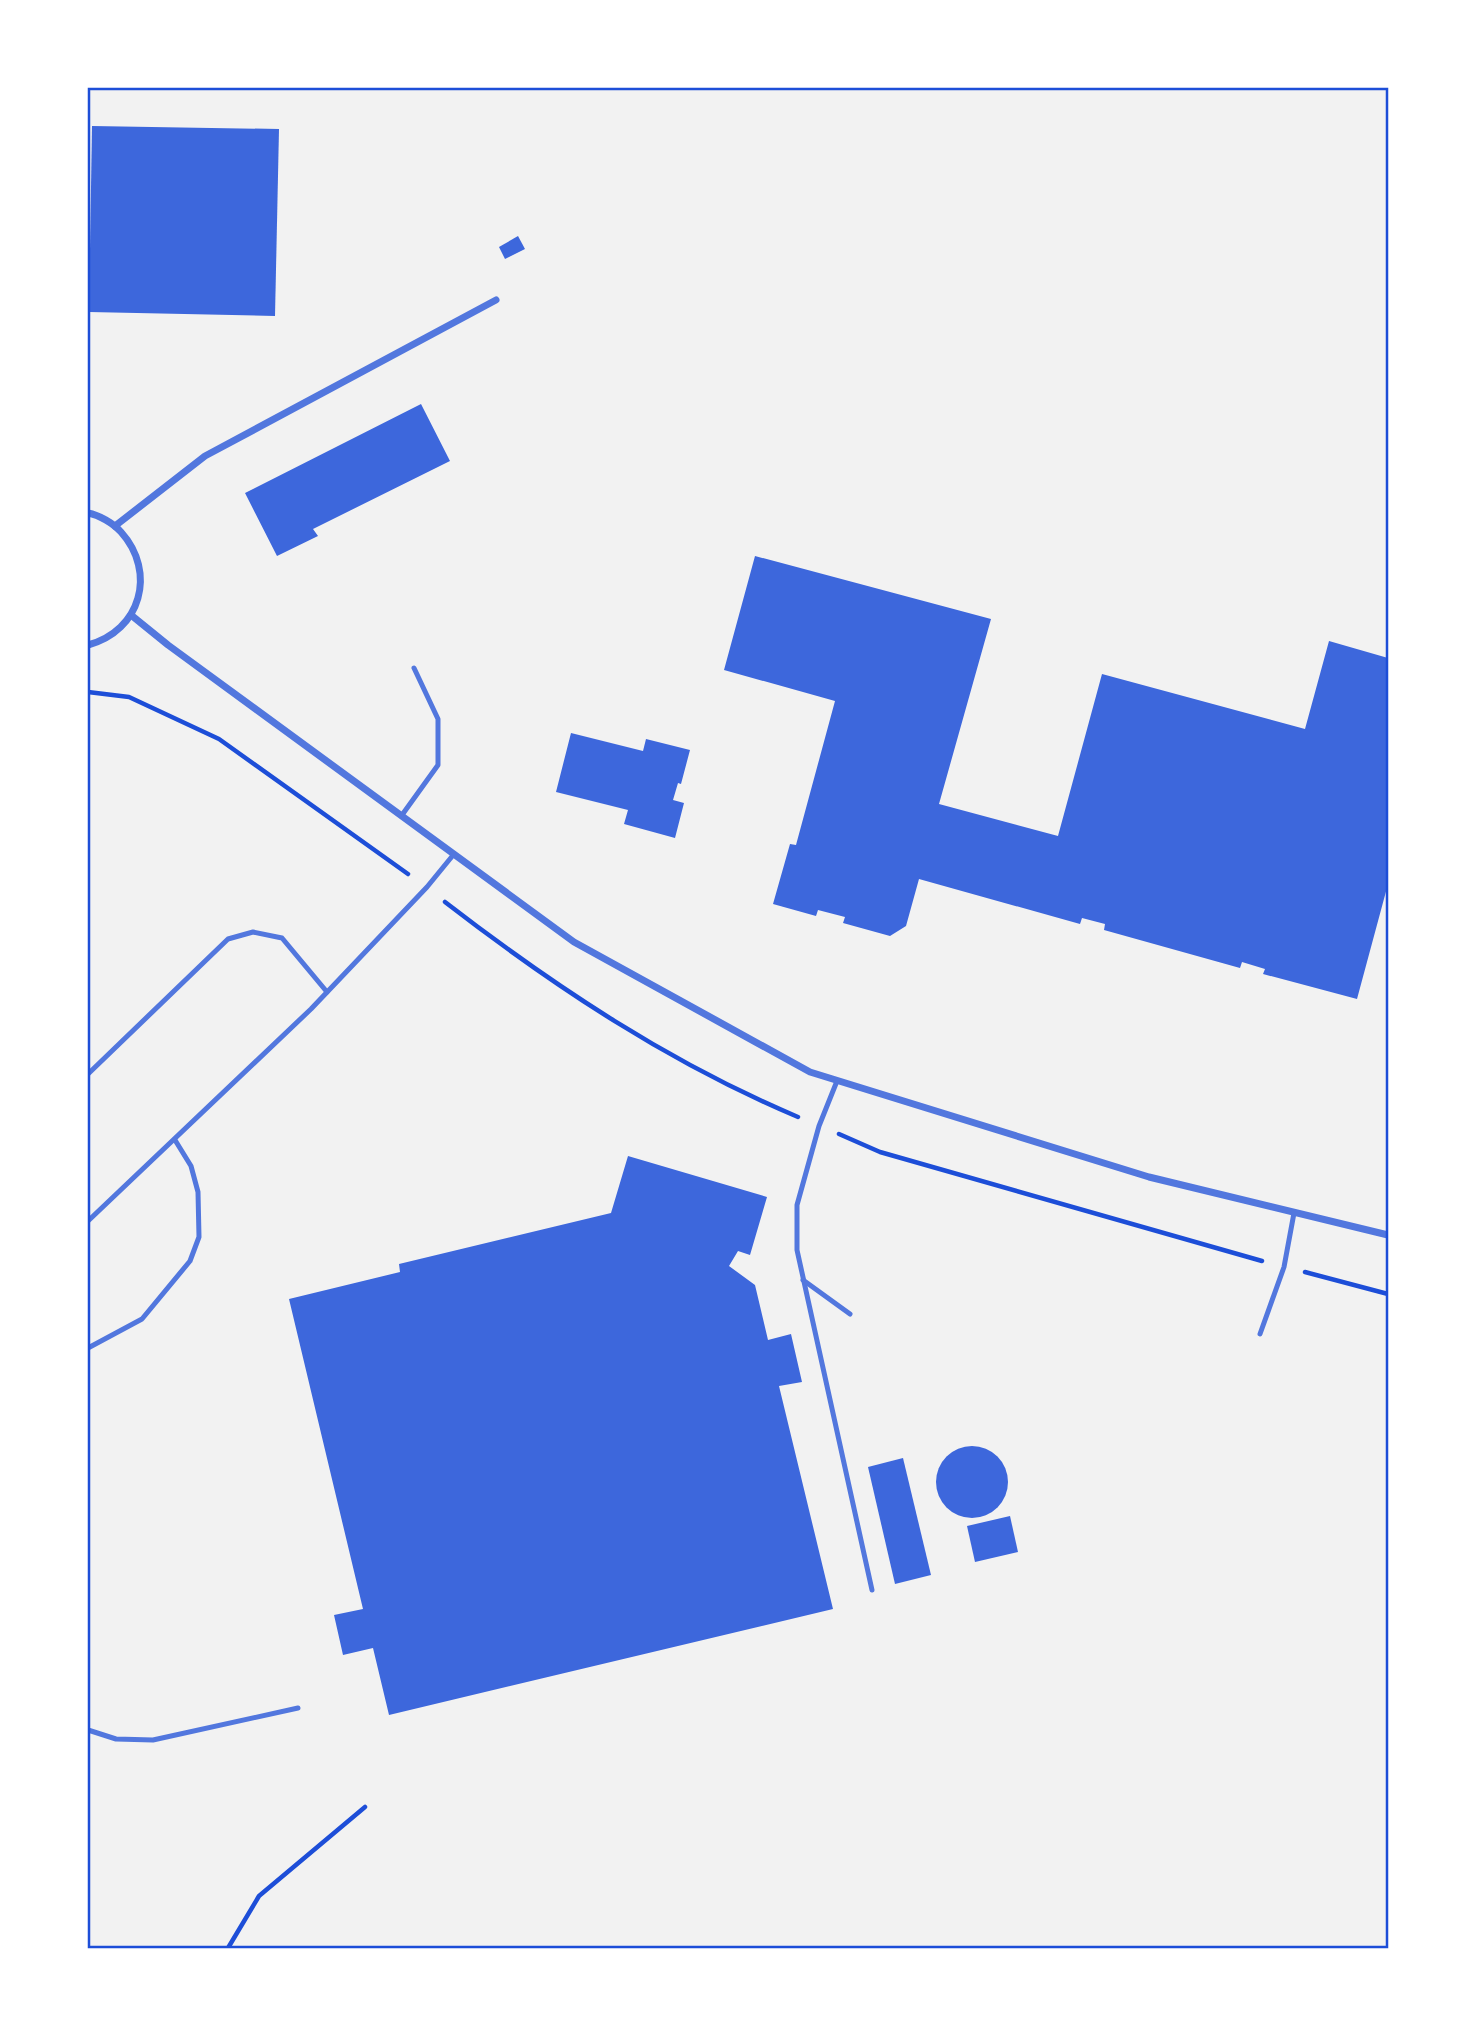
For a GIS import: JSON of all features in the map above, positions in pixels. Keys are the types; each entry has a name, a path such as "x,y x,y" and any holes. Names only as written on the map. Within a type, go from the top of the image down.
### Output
{"street":[{"path":"116,526 205,456 496,300"},
{"path":"88,513 116,526 132,544 140,568 140,592 131,615 117,631 88,645"},
{"path":"131,615 168,645 574,942 810,1072 1149,1177 1388,1235"}],"lane":[{"path":"402,815 438,765 438,719 414,668"},
{"path":"88,1221 327,992 427,887 454,854"},
{"path":"88,1074 228,939 253,932 282,938 327,992"},
{"path":"836,1080 797,1205 797,1250 872,1590"},
{"path":"88,1348 142,1318 190,1261 199,1237 198,1192 191,1166 175,1139"},
{"path":"1260,1334 1283,1267 1294,1213"},
{"path":"803,1280 850,1314"},
{"path":"88,1730 116,1739 153,1740 298,1708"}],"path":[{"path":"228,1948 259,1896 365,1807"}],"building":[{"path":"92,126 279,129 275,316 89,312"},
{"path":"518,236 525,249 505,259 499,247"},
{"path":"421,404 450,461 313,529 318,536 277,556 245,493"},
{"path":"755,556 991,619 939,804 1058,836 1102,674 1305,729 1329,641 1388,658 1388,884 1357,999 1263,974 1265,969 1242,962 1240,968 1104,930 1105,924 1082,918 1080,924 919,879 906,926 890,936 843,923 845,917 818,910 816,916 773,904 790,844 796,845 835,701 724,670"},
{"path":"571,733 643,751 646,739 690,750 681,784 678,783 673,800 684,803 675,838 624,824 628,810 556,792"},
{"path":"628,1156 767,1197 750,1255 738,1251 729,1266 755,1285 768,1340 791,1334 802,1382 779,1386 833,1609 389,1715 373,1648 343,1655 334,1615 363,1609 289,1299 400,1272 399,1264 611,1213"},
{"path":"972,1446 986,1449 998,1456 1005,1468 1008,1482 1005,1496 998,1508 986,1515 972,1518 958,1515 946,1508 939,1496 936,1482 939,1468 946,1456 958,1449"},
{"path":"903,1458 931,1575 895,1584 868,1467"},
{"path":"1010,1516 1018,1552 975,1562 967,1526"}]}
